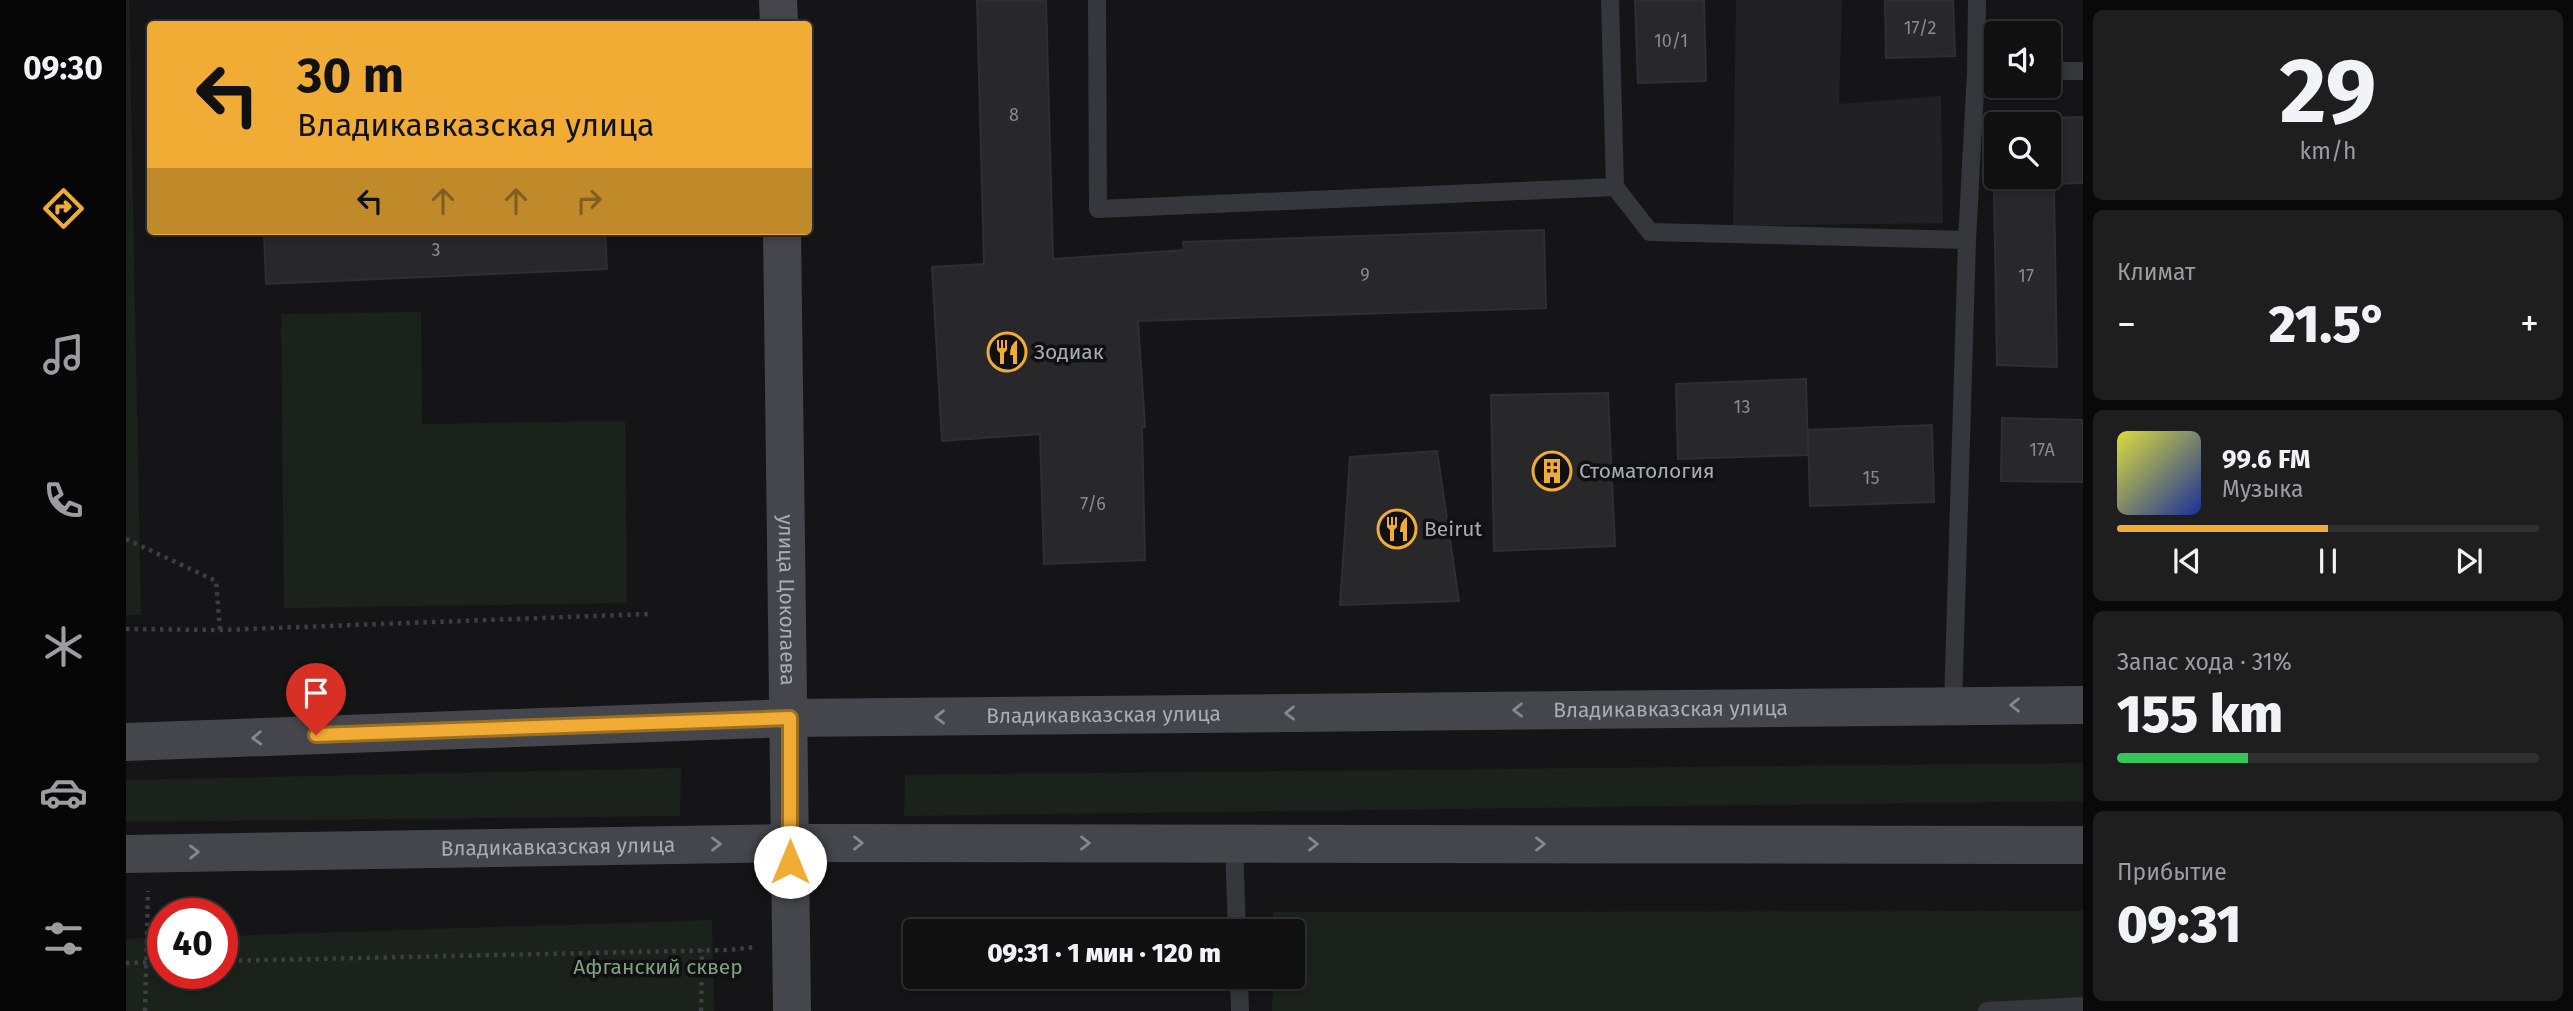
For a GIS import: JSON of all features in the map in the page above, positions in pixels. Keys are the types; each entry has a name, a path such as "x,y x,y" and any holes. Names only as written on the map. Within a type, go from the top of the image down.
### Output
{"main road":[{"path":"778,0 779,21"},
{"name":"улица Цоколаева","path":"782,235 792,1011"},
{"name":"Владикавказская улица","path":"126,742 790,718 2083,705"},
{"name":"Владикавказская улица","path":"126,854 789,843 2083,845"}],"lane":[{"path":"1097,0 1098,209 1615,187"},
{"path":"1610,0 1615,187 1650,232 1967,240"},
{"path":"1953,705 1977,0"},
{"path":"2061,71 2083,71"},
{"path":"1976,72 1984,72"},
{"path":"1234,844 1237,919"},
{"path":"1239,989 1240,1011"},
{"path":"1987,1011 2083,1006"}],"path":[{"path":"126,539 216,581 220,630"},
{"path":"126,629 220,630 648,614"},
{"path":"148,888 148,898"},
{"path":"238,961 702,950 761,946"},
{"path":"701,1011 702,950"},
{"path":"126,963 147,962 145,1011"}],"shaded area":[{"path":"1736,0 1842,0 1839,104 1941,96 1943,223 1733,226"}],"green space":[{"path":"126,0 129,0 141,615 126,615"},
{"path":"421,312 422,424 625,421 627,603 284,608 281,314"},
{"path":"2083,763 2083,801 904,816 905,775"},
{"path":"681,768 680,816 126,822 126,780"},
{"path":"2083,911 2083,1011 1272,1011 1273,989 1305,989 1305,919 1273,919 1273,912"},
{"name":"Афганский сквер","path":"712,920 714,1011 126,1011 126,939 147,938 147,989 238,989 238,935"}],"building":[{"path":"977,0 1046,0 1053,259 1184,250 1183,242 1544,230 1546,308 1138,321 1145,427 1142,427 1145,560 1044,564 1040,434 942,441 932,267 984,264"},
{"path":"1635,0 1704,0 1706,81 1638,83"},
{"path":"1885,0 1953,0 1955,56 1886,58"},
{"path":"2083,117 2083,183 2061,184 2061,118"},
{"path":"1994,189 2054,189 2057,367 1997,365"},
{"path":"264,235 605,235 607,269 266,284"},
{"path":"1806,379 1808,455 1678,459 1676,384"},
{"name":"Стоматология","path":"1608,393 1615,546 1494,551 1491,395"},
{"path":"2002,418 2083,420 2083,482 2001,481"},
{"path":"1932,425 1934,502 1810,506 1808,430"},
{"name":"Beirut","path":"1437,451 1459,601 1340,605 1350,457"}],"place":[{"name":"Зодиак","path":"1007,352"},
{"name":"Стоматология","path":"1552,471"},
{"name":"Beirut","path":"1397,529"}],"route":[{"path":"316,735 790,718 790,862"}]}
